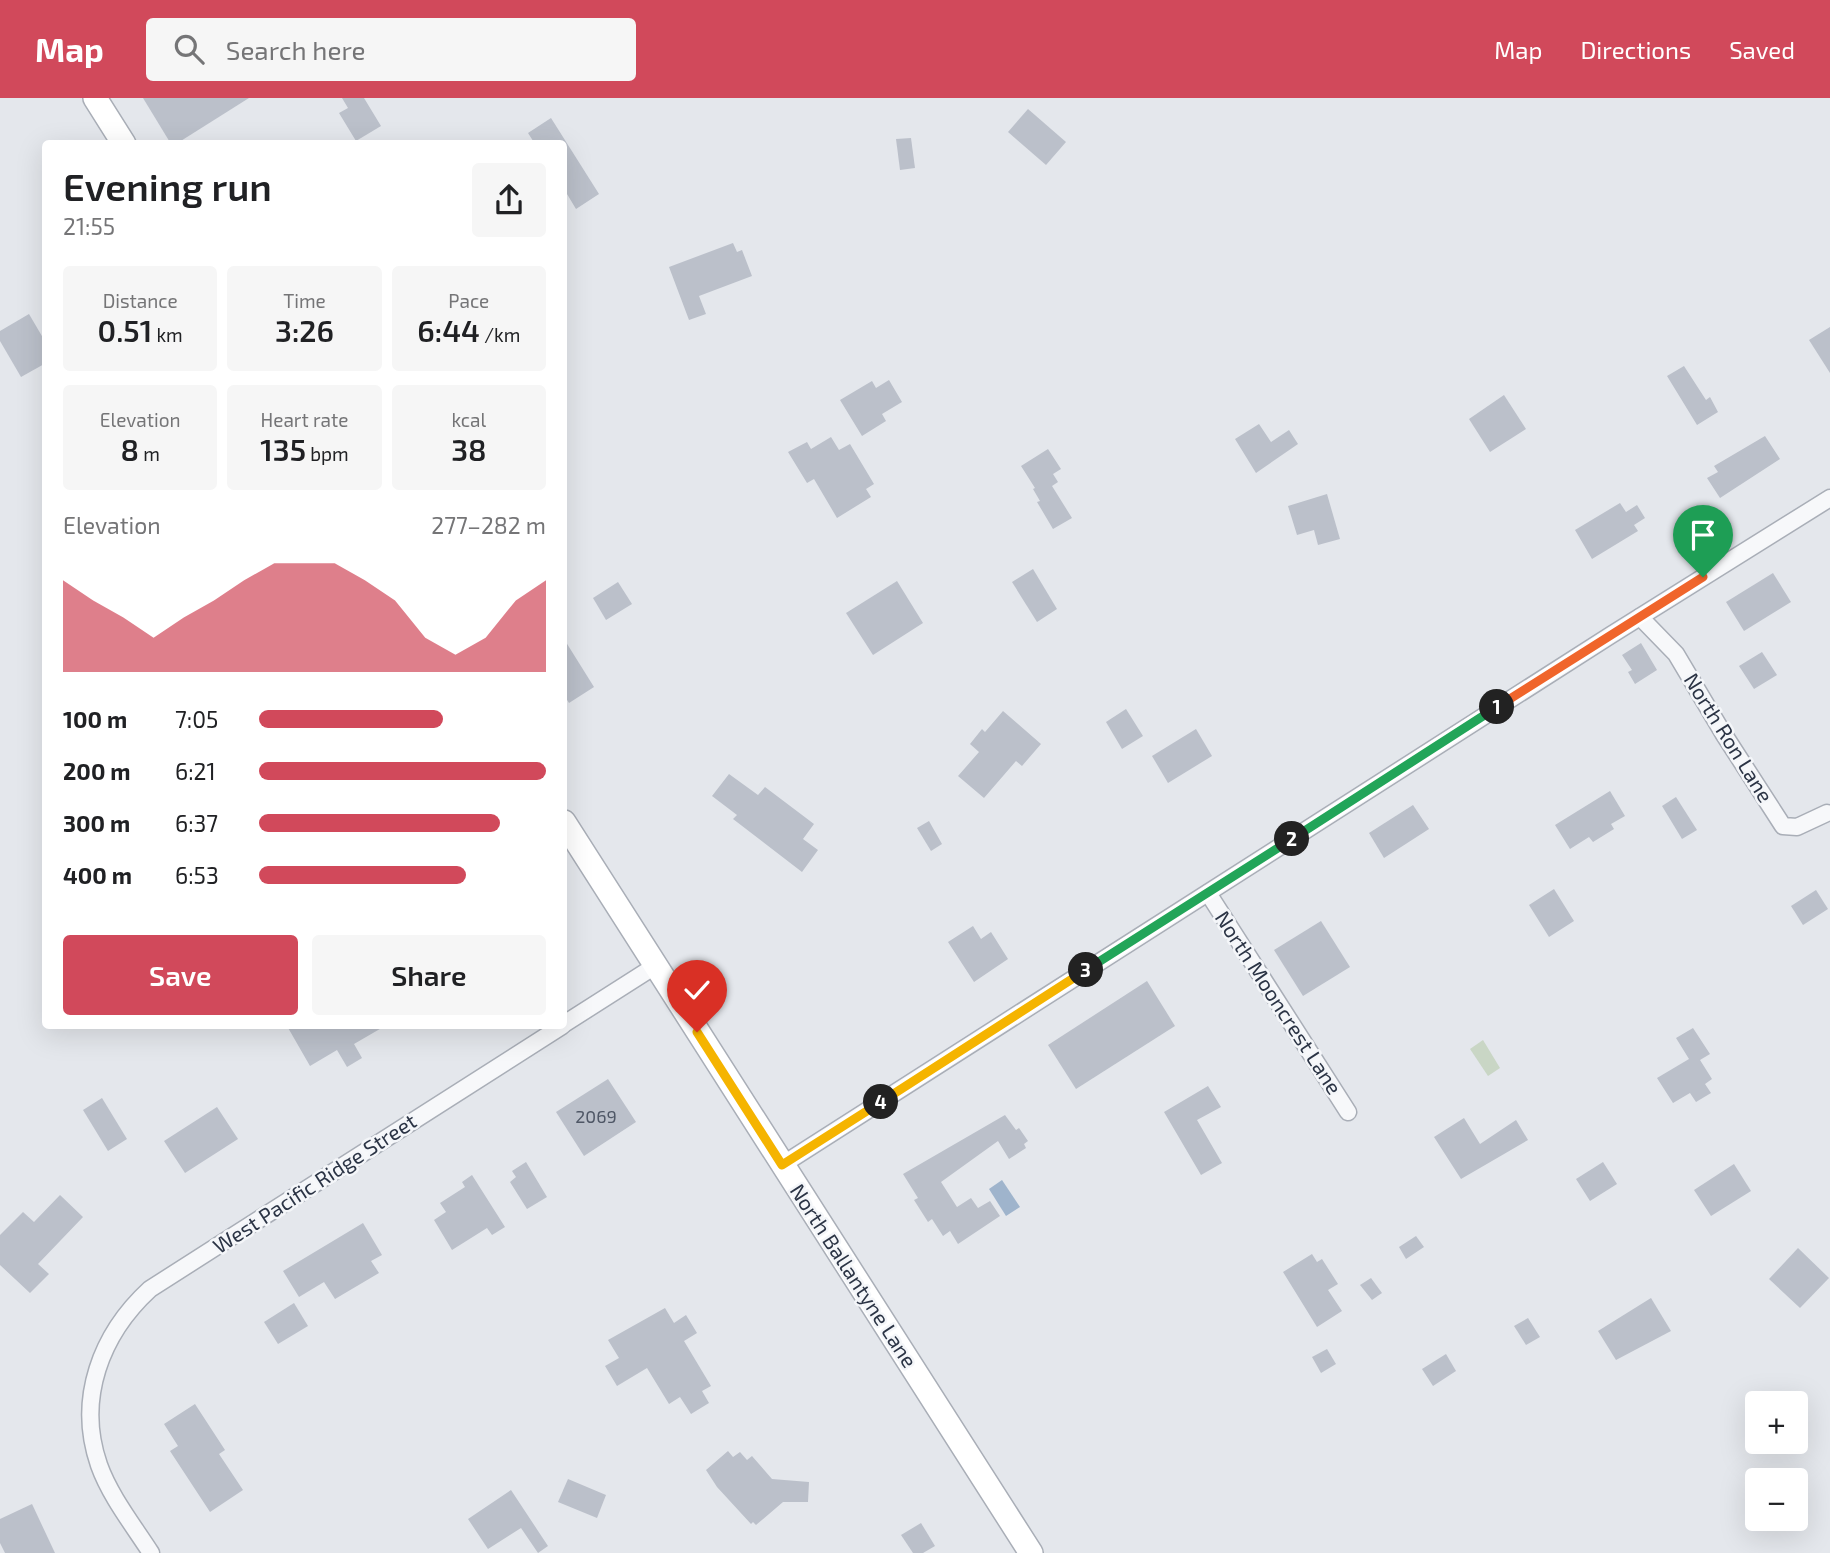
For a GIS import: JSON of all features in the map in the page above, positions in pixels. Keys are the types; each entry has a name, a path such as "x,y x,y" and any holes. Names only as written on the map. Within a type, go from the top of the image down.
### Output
{"street":[{"path":"95,98 121,140"},
{"path":"782,1165 1830,498"},
{"name":"North Ron Lane","path":"1640,617 1676,654 1783,826 1797,827 1828,813"},
{"name":"North Ballantyne Lane","path":"567,827 1031,1553"},
{"name":"North Mooncrest Lane","path":"1208,893 1348,1112"},
{"name":"West Pacific Ridge Street","path":"567,1022 655,966"},
{"name":"West Pacific Ridge Street","path":"151,1553 109,1487 99,1465 90,1423 90,1401 96,1369 117,1325 150,1289 557,1029"}],"green space":[{"path":"1483,1040 1500,1068 1488,1076 1470,1049"}],"water":[{"path":"1002,1180 1020,1207 1006,1216 989,1189"}],"building":[{"path":"143,98 249,98 182,140 169,140"},
{"path":"342,98 364,98 381,126 355,140 339,113 348,108"},
{"path":"1028,109 1066,142 1046,165 1008,132"},
{"path":"551,118 565,140 532,140 528,133"},
{"path":"911,138 915,168 900,170 896,139"},
{"path":"567,143 599,194 576,209 567,194"},
{"path":"733,243 737,252 742,250 752,276 699,296 706,314 689,320 669,267"},
{"path":"29,314 42,336 42,365 21,377 0,341 0,331"},
{"path":"1830,327 1830,373 1809,340"},
{"path":"1684,366 1706,400 1710,397 1718,412 1697,425 1667,376"},
{"path":"889,380 902,402 882,414 886,421 862,436 840,400 872,381 876,388"},
{"path":"1504,395 1526,429 1490,452 1469,419"},
{"path":"1259,424 1271,442 1289,430 1298,444 1256,473 1235,439"},
{"path":"1765,436 1780,459 1720,498 1707,478 1718,472 1714,466"},
{"path":"831,437 839,450 850,444 874,484 866,489 871,497 837,518 814,479 807,483 788,452 807,442 811,449"},
{"path":"1048,449 1061,469 1053,474 1058,482 1052,486 1072,518 1053,529 1037,502 1040,501 1033,489 1035,488 1021,466"},
{"path":"1327,494 1340,539 1318,545 1314,530 1297,535 1288,506"},
{"path":"1620,503 1626,512 1637,505 1645,518 1634,525 1638,531 1592,559 1575,530"},
{"path":"1033,569 1057,609 1037,622 1012,582"},
{"path":"1773,573 1791,602 1744,631 1726,602"},
{"path":"897,581 923,623 873,655 846,613"},
{"path":"618,582 632,604 606,620 593,598"},
{"path":"1641,643 1657,670 1635,684 1628,672 1632,670 1622,655"},
{"path":"567,644 594,687 569,703 567,700"},
{"path":"1762,652 1777,675 1754,689 1739,666"},
{"path":"1126,709 1143,736 1122,749 1106,722"},
{"path":"1003,711 1041,744 1022,766 1016,761 984,798 958,776 979,752 970,744 982,729 985,732"},
{"path":"1196,729 1212,756 1168,783 1152,756"},
{"path":"729,774 758,795 765,787 814,824 803,839 818,850 802,872 733,819 737,815 712,796"},
{"path":"1610,791 1625,816 1611,824 1614,829 1593,842 1589,837 1570,849 1555,825"},
{"path":"1676,797 1697,830 1682,839 1662,806"},
{"path":"1413,805 1429,829 1384,858 1369,833"},
{"path":"929,821 942,844 931,851 917,828"},
{"path":"1554,889 1574,921 1549,937 1529,905"},
{"path":"1816,890 1828,909 1803,925 1791,906"},
{"path":"1321,921 1350,967 1303,996 1274,950"},
{"path":"973,926 981,939 991,932 1008,959 974,982 948,942"},
{"path":"1147,981 1175,1026 1076,1089 1048,1045"},
{"path":"1693,1028 1710,1054 1700,1060 1712,1079 1705,1084 1711,1093 1696,1102 1690,1093 1673,1103 1657,1078 1689,1059 1676,1038"},
{"path":"289,1029 380,1029 354,1044 362,1058 347,1067 337,1050 310,1066"},
{"path":"608,1079 636,1122 584,1156 556,1112"},
{"path":"1208,1086 1221,1107 1197,1120 1222,1163 1201,1175 1164,1112"},
{"path":"102,1098 127,1139 108,1151 83,1110"},
{"path":"217,1107 238,1139 185,1173 164,1141"},
{"path":"1005,1115 1028,1141 1024,1144 1026,1148 1009,1159 998,1141 941,1182 957,1207 971,1198 978,1208 990,1201 1000,1216 958,1244 950,1231 943,1236 932,1219 928,1222 914,1200 918,1198 903,1174"},
{"path":"1464,1118 1480,1144 1516,1120 1528,1140 1461,1179 1434,1137"},
{"path":"526,1162 547,1197 527,1209 510,1182 516,1177 512,1171"},
{"path":"1603,1162 1617,1184 1590,1201 1576,1179"},
{"path":"1734,1164 1751,1191 1711,1216 1694,1190"},
{"path":"472,1175 505,1227 492,1235 487,1228 452,1250 434,1220 446,1212 440,1203 465,1187 462,1182"},
{"path":"60,1195 83,1217 38,1264 49,1274 30,1293 0,1265 0,1235 23,1212 34,1222"},
{"path":"363,1223 382,1255 371,1261 379,1273 335,1299 324,1282 299,1297 283,1271"},
{"path":"1416,1236 1424,1247 1406,1259 1399,1247"},
{"path":"1798,1248 1829,1278 1800,1308 1769,1279"},
{"path":"1312,1254 1317,1262 1322,1259 1338,1284 1328,1290 1342,1311 1317,1327 1283,1272"},
{"path":"1371,1278 1382,1293 1372,1300 1360,1285"},
{"path":"1651,1298 1671,1331 1616,1360 1598,1331"},
{"path":"294,1303 308,1326 278,1344 264,1322"},
{"path":"665,1308 674,1323 686,1315 697,1333 684,1341 711,1386 702,1391 709,1403 691,1414 680,1397 669,1404 647,1368 617,1386 605,1366 619,1358 608,1340"},
{"path":"1528,1318 1540,1337 1526,1345 1514,1326"},
{"path":"1327,1349 1336,1364 1321,1373 1312,1357"},
{"path":"1446,1354 1456,1371 1433,1386 1422,1369"},
{"path":"195,1404 225,1450 219,1454 243,1490 210,1512 170,1451 178,1446 164,1424"},
{"path":"728,1451 733,1457 740,1452 747,1460 752,1456 772,1479 809,1482 808,1502 783,1502 756,1525 753,1522 751,1524 717,1487 706,1470"},
{"path":"568,1479 606,1495 597,1518 558,1502"},
{"path":"511,1490 548,1546 538,1553 521,1528 488,1549 468,1519"},
{"path":"32,1504 55,1553 5,1553 0,1543 0,1519"},
{"path":"921,1523 935,1546 923,1553 913,1553 901,1535"}],"route":[{"path":"697,1032 782,1165 1703,577"}]}
